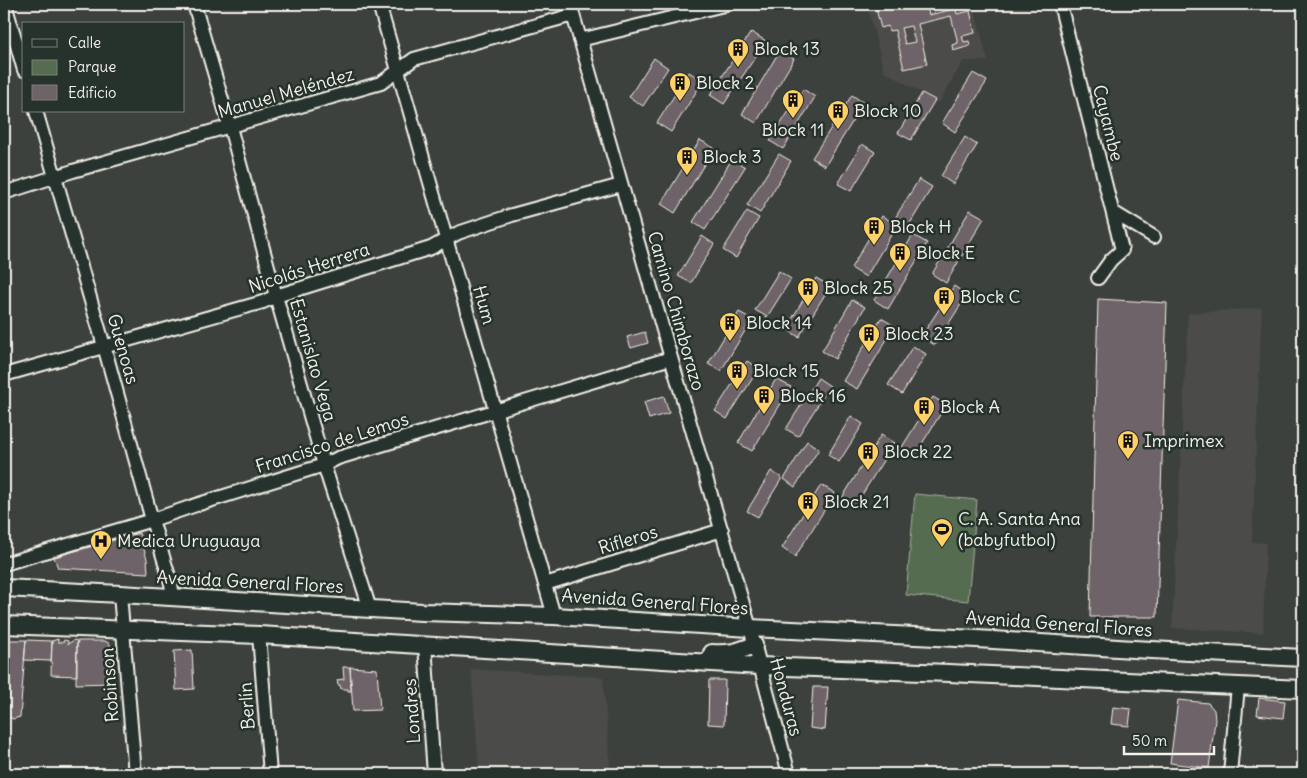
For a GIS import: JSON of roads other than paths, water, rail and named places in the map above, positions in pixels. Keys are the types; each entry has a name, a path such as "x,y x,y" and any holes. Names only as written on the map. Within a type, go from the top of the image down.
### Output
{"main road":[{"name":"Avenida General Flores","path":"9,591 120,594 370,610 554,616 1303,658"},
{"path":"4,625 259,635 760,666 959,673 1303,690"},
{"path":"580,655 600,649 612,648 730,653 754,645"}],"street":[{"path":"6,4 22,63"},
{"name":"Estanislao Vega","path":"194,4 324,465 370,610"},
{"name":"Hum","path":"379,4 554,616"},
{"path":"580,40 728,4"},
{"name":"Cayambe","path":"1060,4 1122,250 1111,260 1098,278"},
{"name":"Manuel Meléndez","path":"4,193 54,177 382,84 414,59 571,9"},
{"name":"Camino Chimborazo","path":"571,9 750,628"},
{"name":"Guenoas","path":"36,112 171,583 173,598"},
{"name":"Nicolás Herrera","path":"4,375 262,302 431,248 458,233 512,215 621,185"},
{"path":"1112,212 1154,237"},
{"name":"Francisco de Lemos","path":"4,564 152,520 324,465 338,458 671,358"},
{"name":"Rifleros","path":"545,584 722,530"},
{"name":"Robinson","path":"120,594 134,774"},
{"name":"Honduras","path":"750,628 789,774"},
{"name":"Berlín","path":"259,635 270,774"},
{"name":"Londres","path":"425,645 434,774"},
{"path":"1230,774 1238,686"}],"place":[{"name":"Block 13","path":"738,68"},
{"name":"Block 2","path":"680,102"},
{"name":"Block 11","path":"793,119"},
{"name":"Block 10","path":"838,130"},
{"name":"Block 3","path":"687,176"},
{"name":"Block H","path":"874,246"},
{"name":"Block E","path":"900,272"},
{"name":"Block 25","path":"808,307"},
{"name":"Block C","path":"944,316"},
{"name":"Block 14","path":"730,342"},
{"name":"Block 23","path":"869,353"},
{"name":"Block 15","path":"737,390"},
{"name":"Block 16","path":"764,415"},
{"name":"Block A","path":"924,426"},
{"name":"Imprimex","path":"1128,460"},
{"name":"Block 22","path":"868,471"},
{"name":"Block 21","path":"808,521"},
{"name":"C. A. Santa Ana (babyfutbol)","path":"942,548"},
{"name":"Medica Uruguaya","path":"101,560"}]}
